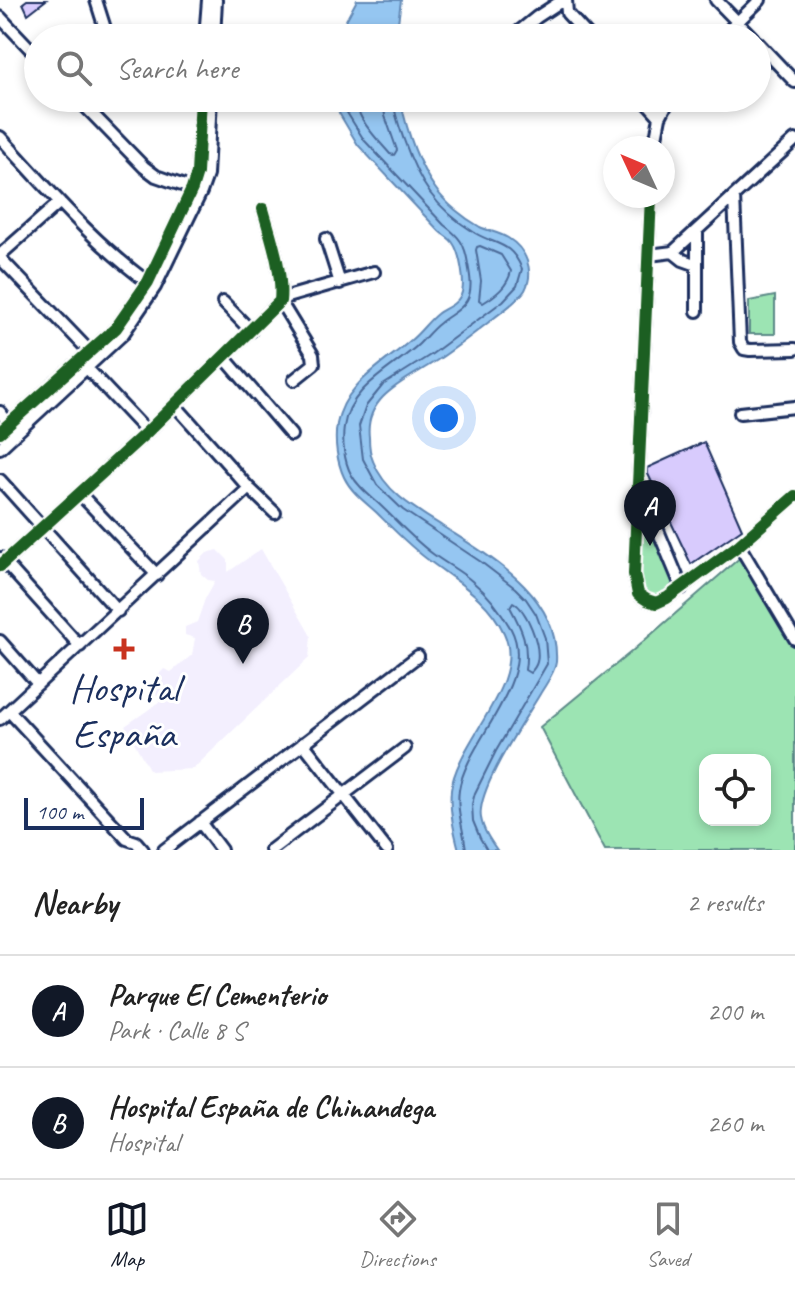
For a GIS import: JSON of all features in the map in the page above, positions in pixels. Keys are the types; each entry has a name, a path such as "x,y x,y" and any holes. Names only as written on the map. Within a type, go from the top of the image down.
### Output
{"street":[{"path":"96,0 104,24"},
{"path":"206,24 208,0"},
{"path":"215,24 216,0"},
{"path":"528,24 564,0 567,13 577,24"},
{"path":"716,0 737,22 760,0"},
{"path":"1,21 24,43"},
{"path":"771,57 795,82"},
{"path":"91,112 156,176 196,190"},
{"path":"196,190 200,112"},
{"path":"0,448 93,355 151,284 196,190 207,175 210,112"},
{"path":"656,112 660,117"},
{"path":"656,136 663,112"},
{"path":"0,137 124,266 151,284"},
{"path":"649,255 673,252 795,140"},
{"path":"734,196 740,342 744,349 750,350 795,349"},
{"path":"60,202 0,257 93,355"},
{"path":"651,208 634,574 638,594 656,603 667,598 739,545 795,496"},
{"path":"263,209 281,289 280,300 314,360 314,364 294,380"},
{"path":"697,230 697,311"},
{"path":"326,239 340,283"},
{"path":"673,252 697,265"},
{"path":"80,646 1,562 43,528 147,432 280,300 374,272"},
{"path":"223,302 251,331"},
{"path":"224,357 291,435"},
{"path":"0,432 83,365"},
{"path":"83,365 147,432"},
{"path":"175,405 275,513"},
{"path":"740,413 795,407"},
{"path":"0,412 17,433"},
{"path":"0,480 118,611"},
{"path":"638,483 682,588"},
{"path":"143,850 136,842 128,844 3,715 249,488"},
{"path":"80,494 157,575"},
{"path":"739,545 795,639"},
{"path":"0,641 38,684"},
{"path":"164,850 418,656"},
{"path":"303,743 383,849"},
{"path":"271,850 405,748"},
{"path":"200,822 221,850"}],"shaded area":[{"path":"261,549 311,636 309,658 193,769 150,771 125,726 161,701 149,684 164,669 171,672 192,655 195,638 185,635 185,627 197,622 215,581 201,574 199,561 207,553 218,550 228,560 228,572"}],"green space":[{"path":"775,296 775,334 749,334 749,301"},
{"path":"644,504 676,574 669,588 655,597 642,590 638,581 640,509"},
{"path":"743,555 795,645 795,850 605,850 540,727"}],"water":[{"path":"357,0 401,0 398,24 344,24"},
{"path":"404,112 418,156 439,194 455,210 480,227 505,236 514,243 524,254 529,268 528,283 519,298 451,351 390,391 373,410 369,423 371,455 385,482 411,506 481,551 518,580 547,617 554,638 554,670 493,774 481,806 483,827 497,850 459,850 452,820 451,790 456,771 499,692 506,672 509,652 504,633 482,602 417,551 354,492 342,471 336,444 341,410 356,386 459,298 463,284 460,261 452,241 358,145 339,113"}],"building":[{"path":"27,0 46,0 28,14 23,3"},
{"path":"704,442 742,529 691,564 647,468"}],"cycle path":[{"path":"0,432 116,328 148,282 197,173 200,112"},
{"path":"650,208 634,574 638,594 656,603 667,598 739,545 795,496"},
{"path":"0,566 147,432 280,301 278,266 263,209"}],"place":[{"name":"Parque El Cementerio","path":"650,546"},
{"name":"Hospital España","path":"124,649"},
{"name":"Hospital España de Chinandega","path":"243,664"}]}
